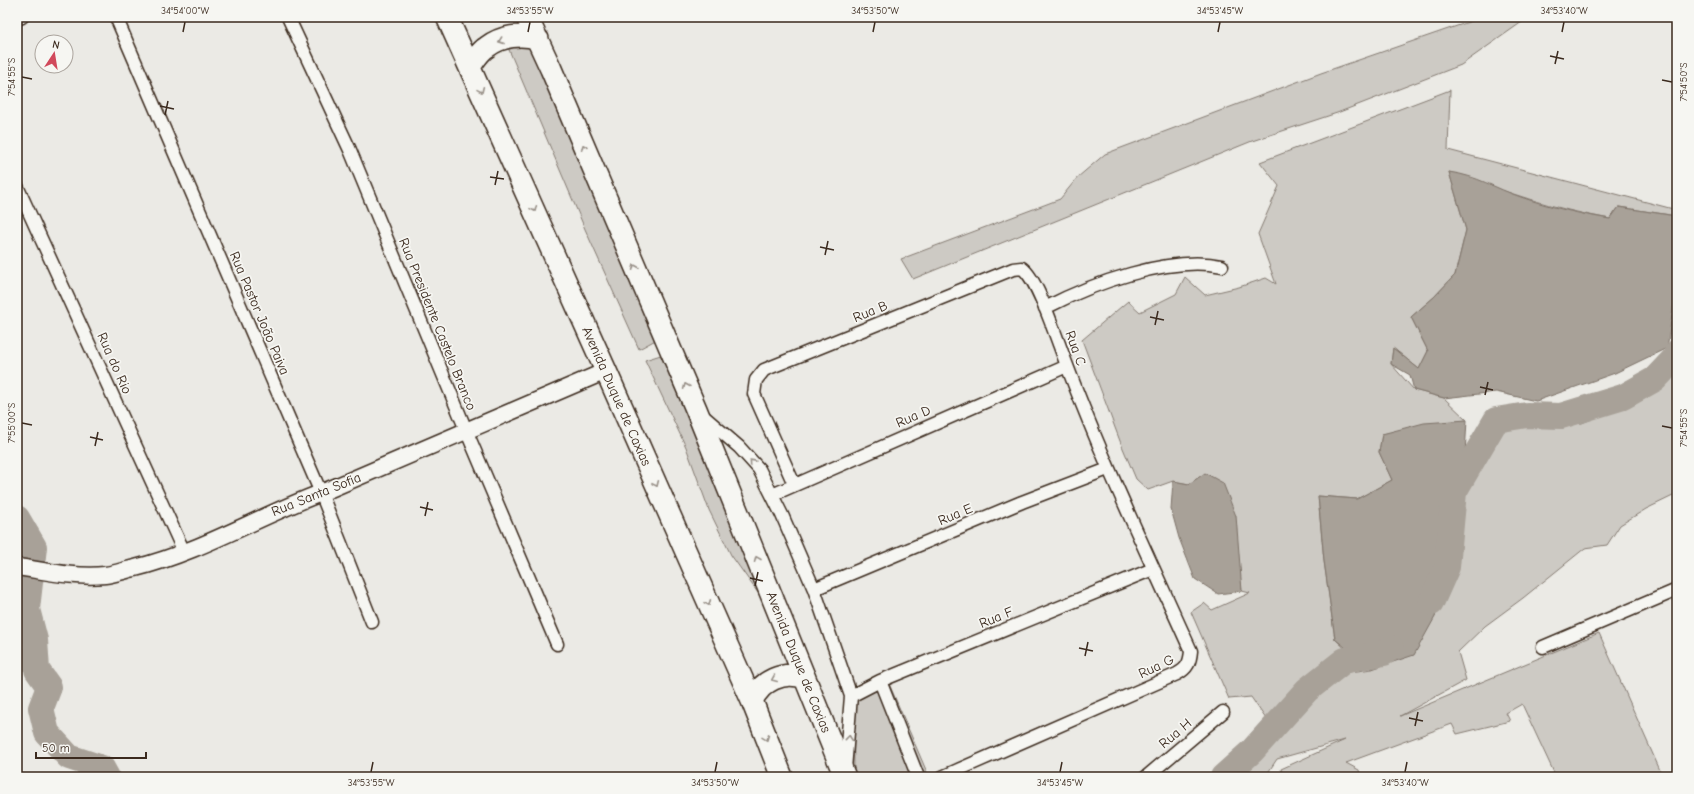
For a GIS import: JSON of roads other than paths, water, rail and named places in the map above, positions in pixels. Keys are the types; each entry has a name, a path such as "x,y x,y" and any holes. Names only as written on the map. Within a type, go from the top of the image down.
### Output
{"highway":[{"name":"Avenida Duque de Caxias","path":"447,17 752,701 782,777"},
{"name":"Avenida Duque de Caxias","path":"527,17 538,39 696,409 845,777"},
{"path":"470,66 486,47 501,40 521,34 538,39"},
{"path":"752,701 761,686 773,680 790,675 805,678"}],"street":[{"path":"17,19 22,17"},
{"name":"Rua Pastor João Paiva","path":"116,17 321,493 372,622"},
{"name":"Rua Presidente Castelo Branco","path":"288,17 350,150 466,430 557,644"},
{"name":"Rua do Rio","path":"17,186 184,552"},
{"path":"1045,308 1067,297 1100,284 1156,269 1180,265 1212,264 1222,266"},
{"name":"Rua C","path":"1013,269 1022,268 1028,272 1045,308 1100,451"},
{"name":"Rua B","path":"794,484 754,394 756,380 764,370 1013,269"},
{"name":"Rua D","path":"772,495 794,484 1067,366"},
{"name":"Rua Santa Sofia","path":"17,567 71,575 105,576 145,565 184,552 282,508 321,493 606,371"},
{"path":"696,409 739,447 759,469 814,588 851,696 845,777"},
{"name":"Rua G","path":"942,777 1184,670 1190,662 1191,651 1100,451"},
{"name":"Rua E","path":"814,588 1022,502 1108,469"},
{"name":"Rua F","path":"851,696 880,680 1153,569"},
{"path":"1544,647 1677,590"},
{"path":"880,680 918,777"},
{"name":"Rua H","path":"1146,777 1223,712"}],"waterway":[{"path":"1431,603 1447,567 1454,492 1496,420 1527,415 1561,416 1623,397 1655,379 1674,359 1677,352"},
{"path":"17,518 34,547 27,609 35,640 37,670 49,687 41,708 47,733 69,757 102,768 107,777"},
{"path":"1223,777 1252,751 1307,690 1345,660 1384,653 1391,648"}]}
